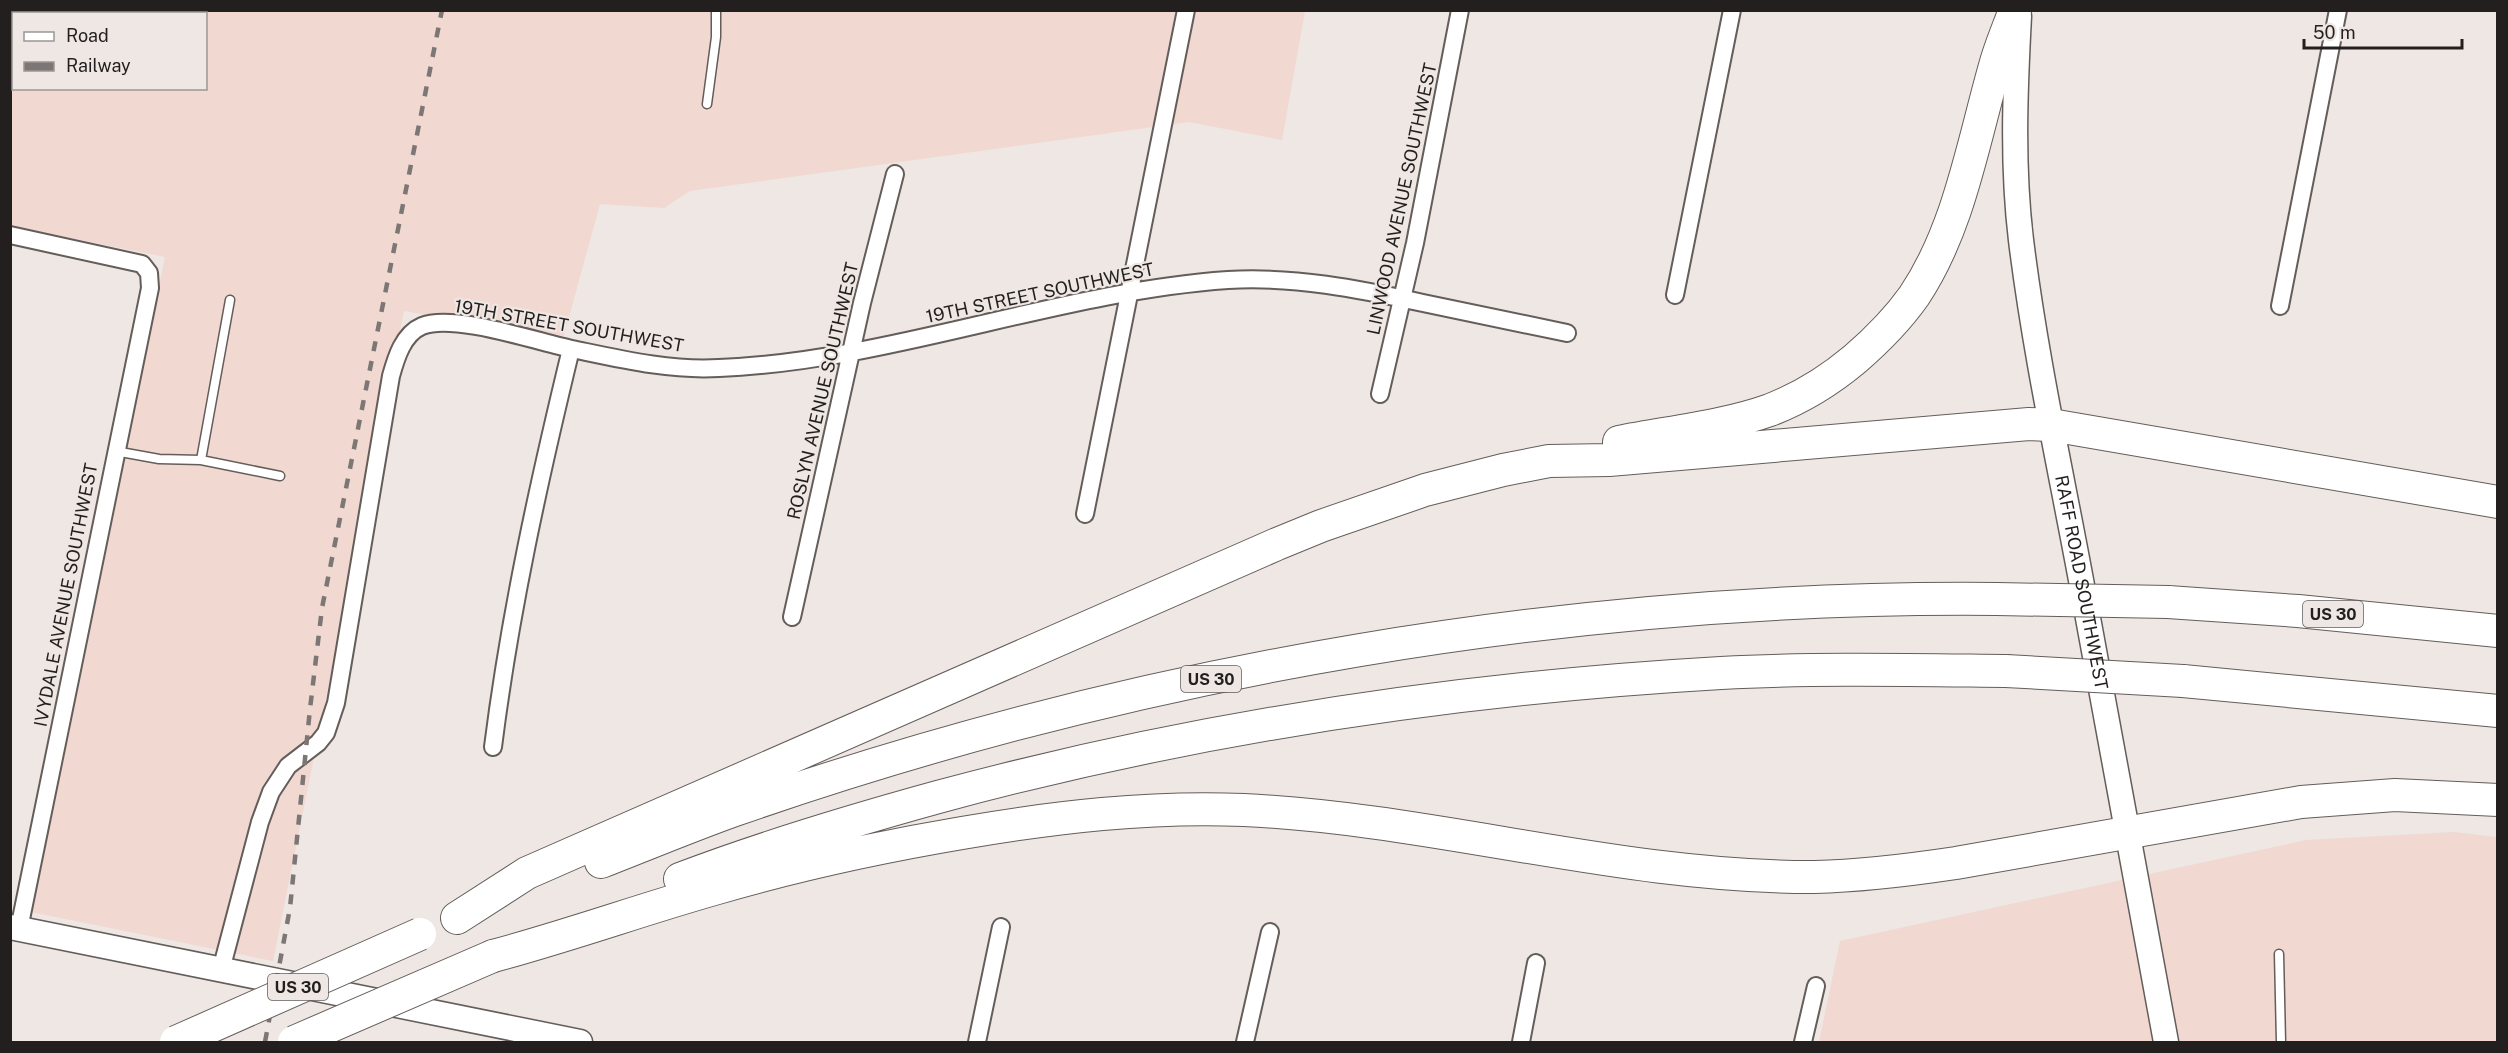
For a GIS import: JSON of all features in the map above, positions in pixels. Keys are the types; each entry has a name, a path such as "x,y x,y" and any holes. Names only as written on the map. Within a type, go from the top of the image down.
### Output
{"highway":[{"path":"457,918 527,873 1277,544 1425,490 1549,461 1600,446 1738,420 1771,409 1821,385 1868,348 1895,321 1915,295 1935,258 1970,162 1996,63 2015,10"},
{"path":"1549,461 1609,460 2029,424 2051,425 2498,502"},
{"name":"US 30","path":"174,1042 457,918 734,810 909,755 1075,710 1278,665 1531,626 1684,610 1905,598 2168,602 2298,611 2498,632"},
{"name":"US 30","path":"294,1042 611,905 699,871 852,821 999,781 1183,740 1277,723 1430,701 1638,679 1724,673 1832,670 2006,671 2183,681 2498,711"},
{"path":"493,956 550,941 719,888 898,844 1071,817 1163,809 1243,810 1306,815 1645,864 1753,875 1809,877 1905,871 2301,802 2348,797 2431,796 2498,800"}],"street":[{"path":"1085,514 1186,10"},
{"name":"LINWOOD AVENUE SOUTHWEST","path":"1380,394 1437,137 1460,10"},
{"path":"1675,295 1732,10"},
{"name":"RAFF ROAD SOUTHWEST","path":"2020,10 2015,120 2021,239 2051,425 2129,831 2166,1042"},
{"path":"2280,306 2338,10"},
{"name":"ROSLYN AVENUE SOUTHWEST","path":"792,617 851,351 895,174"},
{"name":"IVYDALE AVENUE SOUTHWEST","path":"10,235 142,264 148,269 150,288 15,928"},
{"name":"19TH STREET SOUTHWEST","path":"221,970 260,822 271,792 288,766 318,743 326,733 336,703 391,376 401,346 411,333 420,327 444,322 470,325 571,349 638,361 717,369 775,364 851,351 1128,293 1184,284 1261,279 1338,286 1567,333"},
{"path":"493,747 516,588 571,349"},
{"path":"977,1042 1001,927"},
{"path":"15,928 580,1042"},
{"path":"1245,1042 1270,932"},
{"path":"1521,1042 1536,963"},
{"path":"1803,1042 1816,986"}],"lane":[{"path":"707,104 716,37 716,10"},
{"path":"201,460 230,300"},
{"path":"115,451 159,459 201,460 280,476"},
{"path":"2279,954 2281,1042"}],"shaded area":[{"path":"10,11 1305,11 1282,140 1189,122 690,191 664,208 600,204 563,339 404,311 273,961 31,912 165,257 11,226"},
{"path":"2454,832 2497,837 2497,1042 1819,1042 1840,941 2306,840"}],"railway":[{"path":"265,1042 290,908 322,608 442,10"}]}
